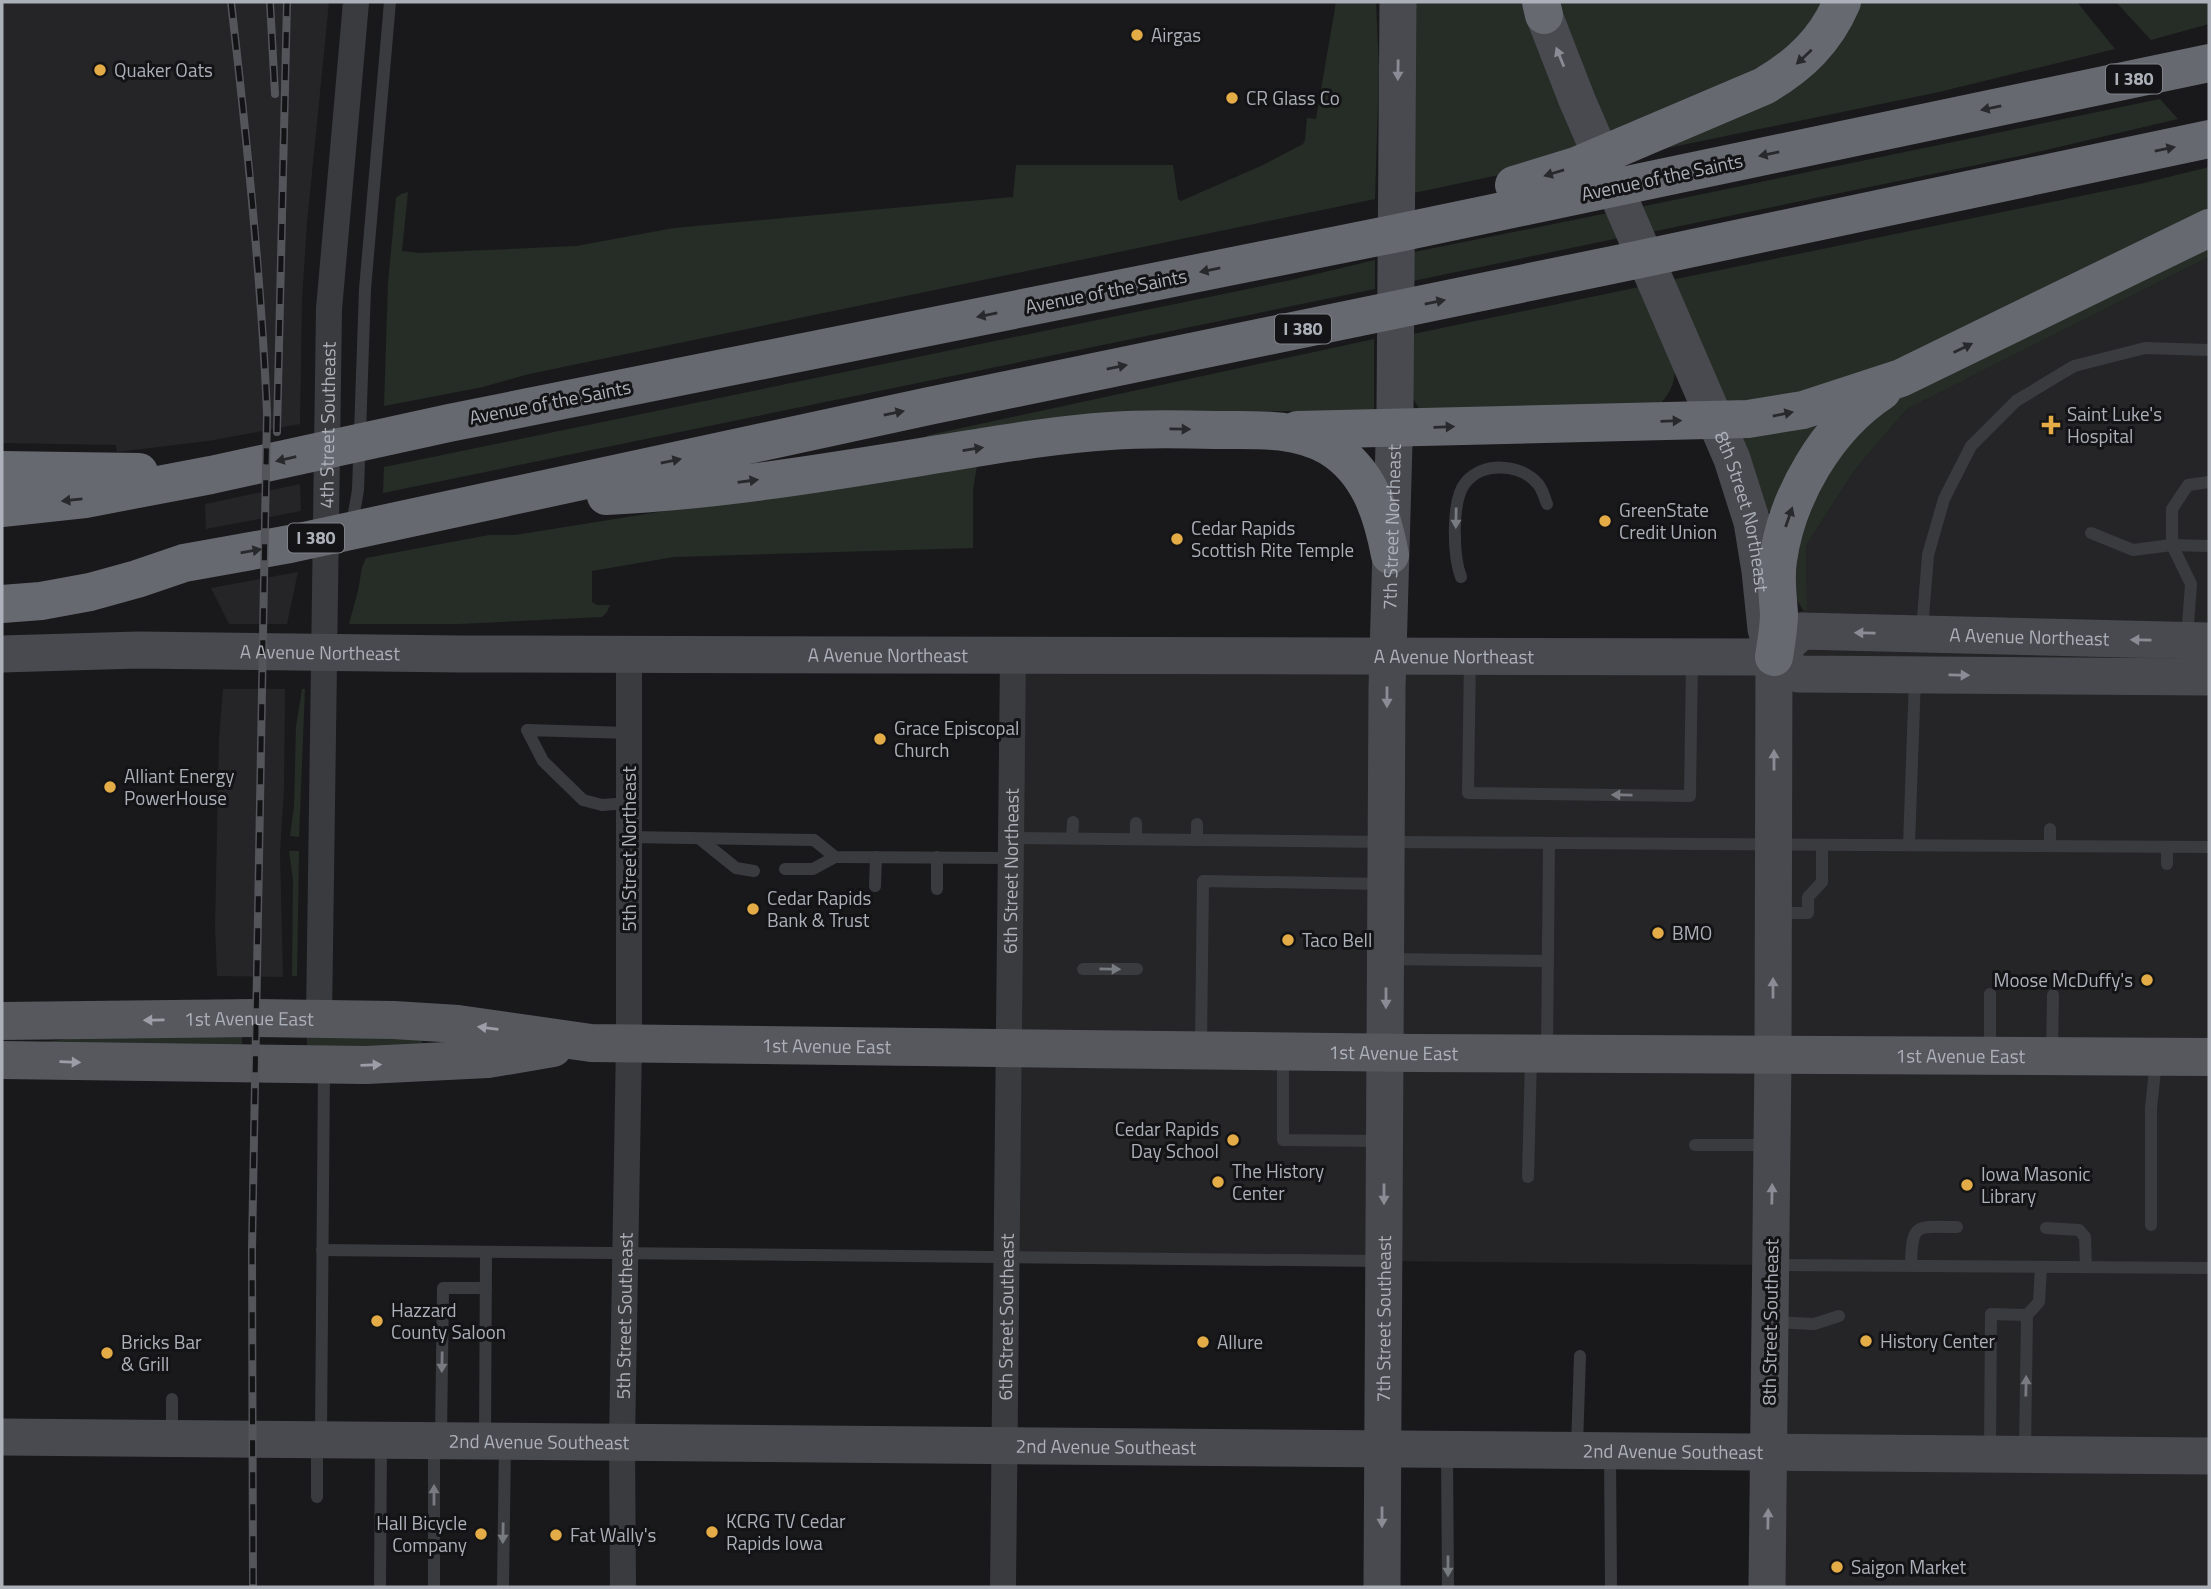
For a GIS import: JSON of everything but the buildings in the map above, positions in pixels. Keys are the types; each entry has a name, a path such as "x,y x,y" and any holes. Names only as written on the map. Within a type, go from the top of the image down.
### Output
{"highway":[{"path":"1262,260 1576,166 1764,86 1787,72 1808,54 1823,37 1842,2"},
{"name":"Avenue of the Saints","path":"2,508 85,499 211,475 449,423 1262,260 2209,63"},
{"name":"I 380","path":"2,579 184,563 290,544 915,409 2209,139"},
{"path":"485,502 698,488 898,461 1061,435 1111,431 1278,430 1395,418 1715,420 1777,416 1828,403 1901,378 2197,234"},
{"path":"1774,657 1779,617 1777,562 1791,509 1816,461 1842,426 1878,394 1901,378"},
{"path":"1278,430 1314,440 1331,448 1355,469 1372,492 1390,555"},
{"path":"2,470 211,475"},
{"path":"2,604 41,601 90,592 184,563"}],"main road":[{"name":"7th Street Northeast","path":"1386,1053 1388,655 1395,418 1398,2"},
{"name":"8th Street Northeast","path":"1540,6 1577,100 1715,420 1744,493 1752,522 1766,629 1774,657 1773,1056"},
{"name":"A Avenue Northeast","path":"1774,657 1801,631 1922,634 2193,659"},
{"path":"2,636 62,639 138,650"},
{"name":"A Avenue Northeast","path":"2,654 138,650 460,654 1774,657 1798,674 1915,674 2193,659"},
{"name":"1st Avenue East","path":"2,1021 319,1018 458,1024 579,1043 628,1044 1386,1053 2209,1057"},
{"name":"1st Avenue East","path":"2,1060 366,1065 488,1059 579,1043"},
{"name":"7th Street Southeast","path":"1382,1587 1386,1053"},
{"name":"8th Street Southeast","path":"1767,1587 1773,1056"},
{"name":"2nd Avenue Southeast","path":"2,1437 2209,1457"}],"street":[{"name":"4th Street Southeast","path":"319,1018 329,309 356,2"},
{"name":"5th Street Northeast","path":"628,1044 629,653"},
{"name":"6th Street Northeast","path":"1007,1047 1013,654"},
{"name":"5th Street Southeast","path":"623,1587 622,1441 628,1044"},
{"name":"6th Street Southeast","path":"1003,1587 1007,1047"}],"lane":[{"path":"325,573 353,522 358,490 365,289 390,2"},
{"path":"1922,634 1927,555 1944,499 1971,446 2016,401 2074,366 2145,348 2209,349"},
{"path":"1461,577 1457,567 1456,510 1458,496 1464,484 1475,473 1492,468 1508,468 1530,475 1541,487 1546,504"},
{"path":"2193,659 2191,583 2172,545 2172,509 2188,485 2209,482"},
{"path":"2091,533 2133,550 2172,545 2209,546"},
{"path":"1470,656 1468,793 1690,796 1692,657"},
{"path":"1909,845 1915,674"},
{"path":"629,733 527,730 542,761 583,800 602,805 629,803"},
{"path":"1073,822 1080,843"},
{"path":"1136,823 1138,854"},
{"path":"1197,824 1197,840"},
{"path":"2050,829 2054,862"},
{"path":"629,837 814,841 835,857"},
{"path":"700,839 736,868 754,871"},
{"path":"785,870 813,869 835,857 937,858 1010,848 1137,839 1994,846 2052,846 2097,840 2167,847 2209,847"},
{"path":"1528,1177 1548,961 1549,843"},
{"path":"1774,913 1808,914 1808,897 1822,881 1822,845"},
{"path":"1993,860 1994,846"},
{"path":"2167,847 2167,864"},
{"path":"875,886 876,857"},
{"path":"937,858 937,890"},
{"path":"1200,1050 1203,881 1387,884"},
{"path":"1386,959 1548,961"},
{"path":"1083,969 1137,969"},
{"path":"1990,994 1990,1056"},
{"path":"2052,1057 2053,995"},
{"path":"1283,1051 1283,1140 1384,1141"},
{"path":"2151,1225 2151,1108 2156,1057"},
{"path":"317,1497 324,1065"},
{"path":"1695,1145 1772,1145"},
{"path":"1911,1266 1912,1238 1916,1230 1923,1227 1957,1227"},
{"path":"2046,1228 2079,1230 2085,1237 2086,1267"},
{"path":"322,1250 1384,1262"},
{"path":"486,1252 503,1587"},
{"path":"1771,1265 2209,1268"},
{"path":"2008,1454 2027,1315 2039,1302 2041,1267"},
{"path":"434,1587 443,1288 486,1288"},
{"path":"2008,1454 1991,1314 2027,1315"},
{"path":"1770,1321 1814,1324 1839,1316"},
{"path":"1580,1356 1611,1587"},
{"path":"172,1398 172,1438"},
{"path":"380,1587 381,1440"},
{"path":"1447,1449 1448,1587"}],"shaded area":[{"path":"2,2 329,2 307,223 302,299 300,424 208,441 117,452 116,445 2,443"},
{"path":"1336,2 1376,2 1379,69 1375,199 384,406 388,283 396,198 401,194 408,192 402,251 420,253 576,246 674,228 1013,197 1016,165 1173,165 1178,199 1181,201 1303,144 1307,118 1316,119"},
{"path":"1413,2 1521,2 1582,152 1513,172 1414,193"},
{"path":"1556,2 1831,2 1803,45 1612,140"},
{"path":"1853,2 2077,2 2115,49 1939,92 1629,156 1688,128"},
{"path":"2116,2 2209,2 2209,24 2151,40"},
{"path":"2160,99 2178,119 2020,156 1651,232 1640,207"},
{"path":"2209,167 2209,217 1853,387 1731,411 1671,280 2144,183"},
{"path":"1608,213 1619,238 1413,281 1414,252"},
{"path":"2209,241 2209,257 1907,409 1854,471 1806,546 1807,610 1804,611 1792,593 1789,561 1821,475 1879,408"},
{"path":"2209,257 2209,1587 1765,1587 1770,1265 1005,1257 1013,655 1774,657 1779,617 1807,610 1806,546 1854,471 1907,409"},
{"path":"1375,260 1375,289 383,493 384,467 1291,280"},
{"path":"1639,287 1675,371 1671,388 1661,403 1420,410 1413,398 1413,334"},
{"path":"1374,339 1374,411 1203,411 923,438 929,435"},
{"path":"1824,415 1771,512 1766,511 1736,432"},
{"path":"977,466 973,489 973,548 674,557 592,571 592,602 597,605 610,605 602,617 459,624 349,624 366,558 489,535 515,535 796,490"},
{"path":"300,484 301,511 206,529 205,504"},
{"path":"298,572 287,624 229,624 211,588"},
{"path":"223,689 285,689 280,852 283,977 217,976 215,926 219,739"},
{"path":"302,689 305,689 299,837 290,836 294,807 296,727"},
{"path":"289,851 299,851 297,976 292,976 293,880"},
{"path":"242,1031 242,1050 34,1043 104,1035"},
{"path":"307,1032 422,1036 422,1046 307,1050"}],"railway":[{"path":"231,2 253,207 267,413 252,1250 253,1587"},
{"path":"270,2 275,94"},
{"path":"277,432 287,2"}],"place":[{"name":"Airgas","path":"1137,35"},
{"name":"Quaker Oats","path":"100,70"},
{"name":"CR Glass Co","path":"1232,98"},
{"name":"Saint Luke's Hospital","path":"2051,425"},
{"name":"GreenState Credit Union","path":"1605,521"},
{"name":"Cedar Rapids Scottish Rite Temple","path":"1177,539"},
{"name":"Grace Episcopal Church","path":"880,739"},
{"name":"Alliant Energy PowerHouse","path":"110,787"},
{"name":"Cedar Rapids Bank & Trust","path":"753,909"},
{"name":"BMO","path":"1658,933"},
{"name":"Taco Bell","path":"1288,940"},
{"name":"Moose McDuffy's","path":"2147,980"},
{"name":"Cedar Rapids Day School","path":"1233,1140"},
{"name":"The History Center","path":"1218,1182"},
{"name":"Iowa Masonic Library","path":"1967,1185"},
{"name":"Hazzard County Saloon","path":"377,1321"},
{"name":"History Center","path":"1866,1341"},
{"name":"Allure","path":"1203,1342"},
{"name":"Bricks Bar & Grill","path":"107,1353"},
{"name":"KCRG TV Cedar Rapids Iowa","path":"712,1532"},
{"name":"Hall Bicycle Company","path":"481,1534"},
{"name":"Fat Wally's","path":"556,1535"},
{"name":"Saigon Market","path":"1837,1567"}]}
